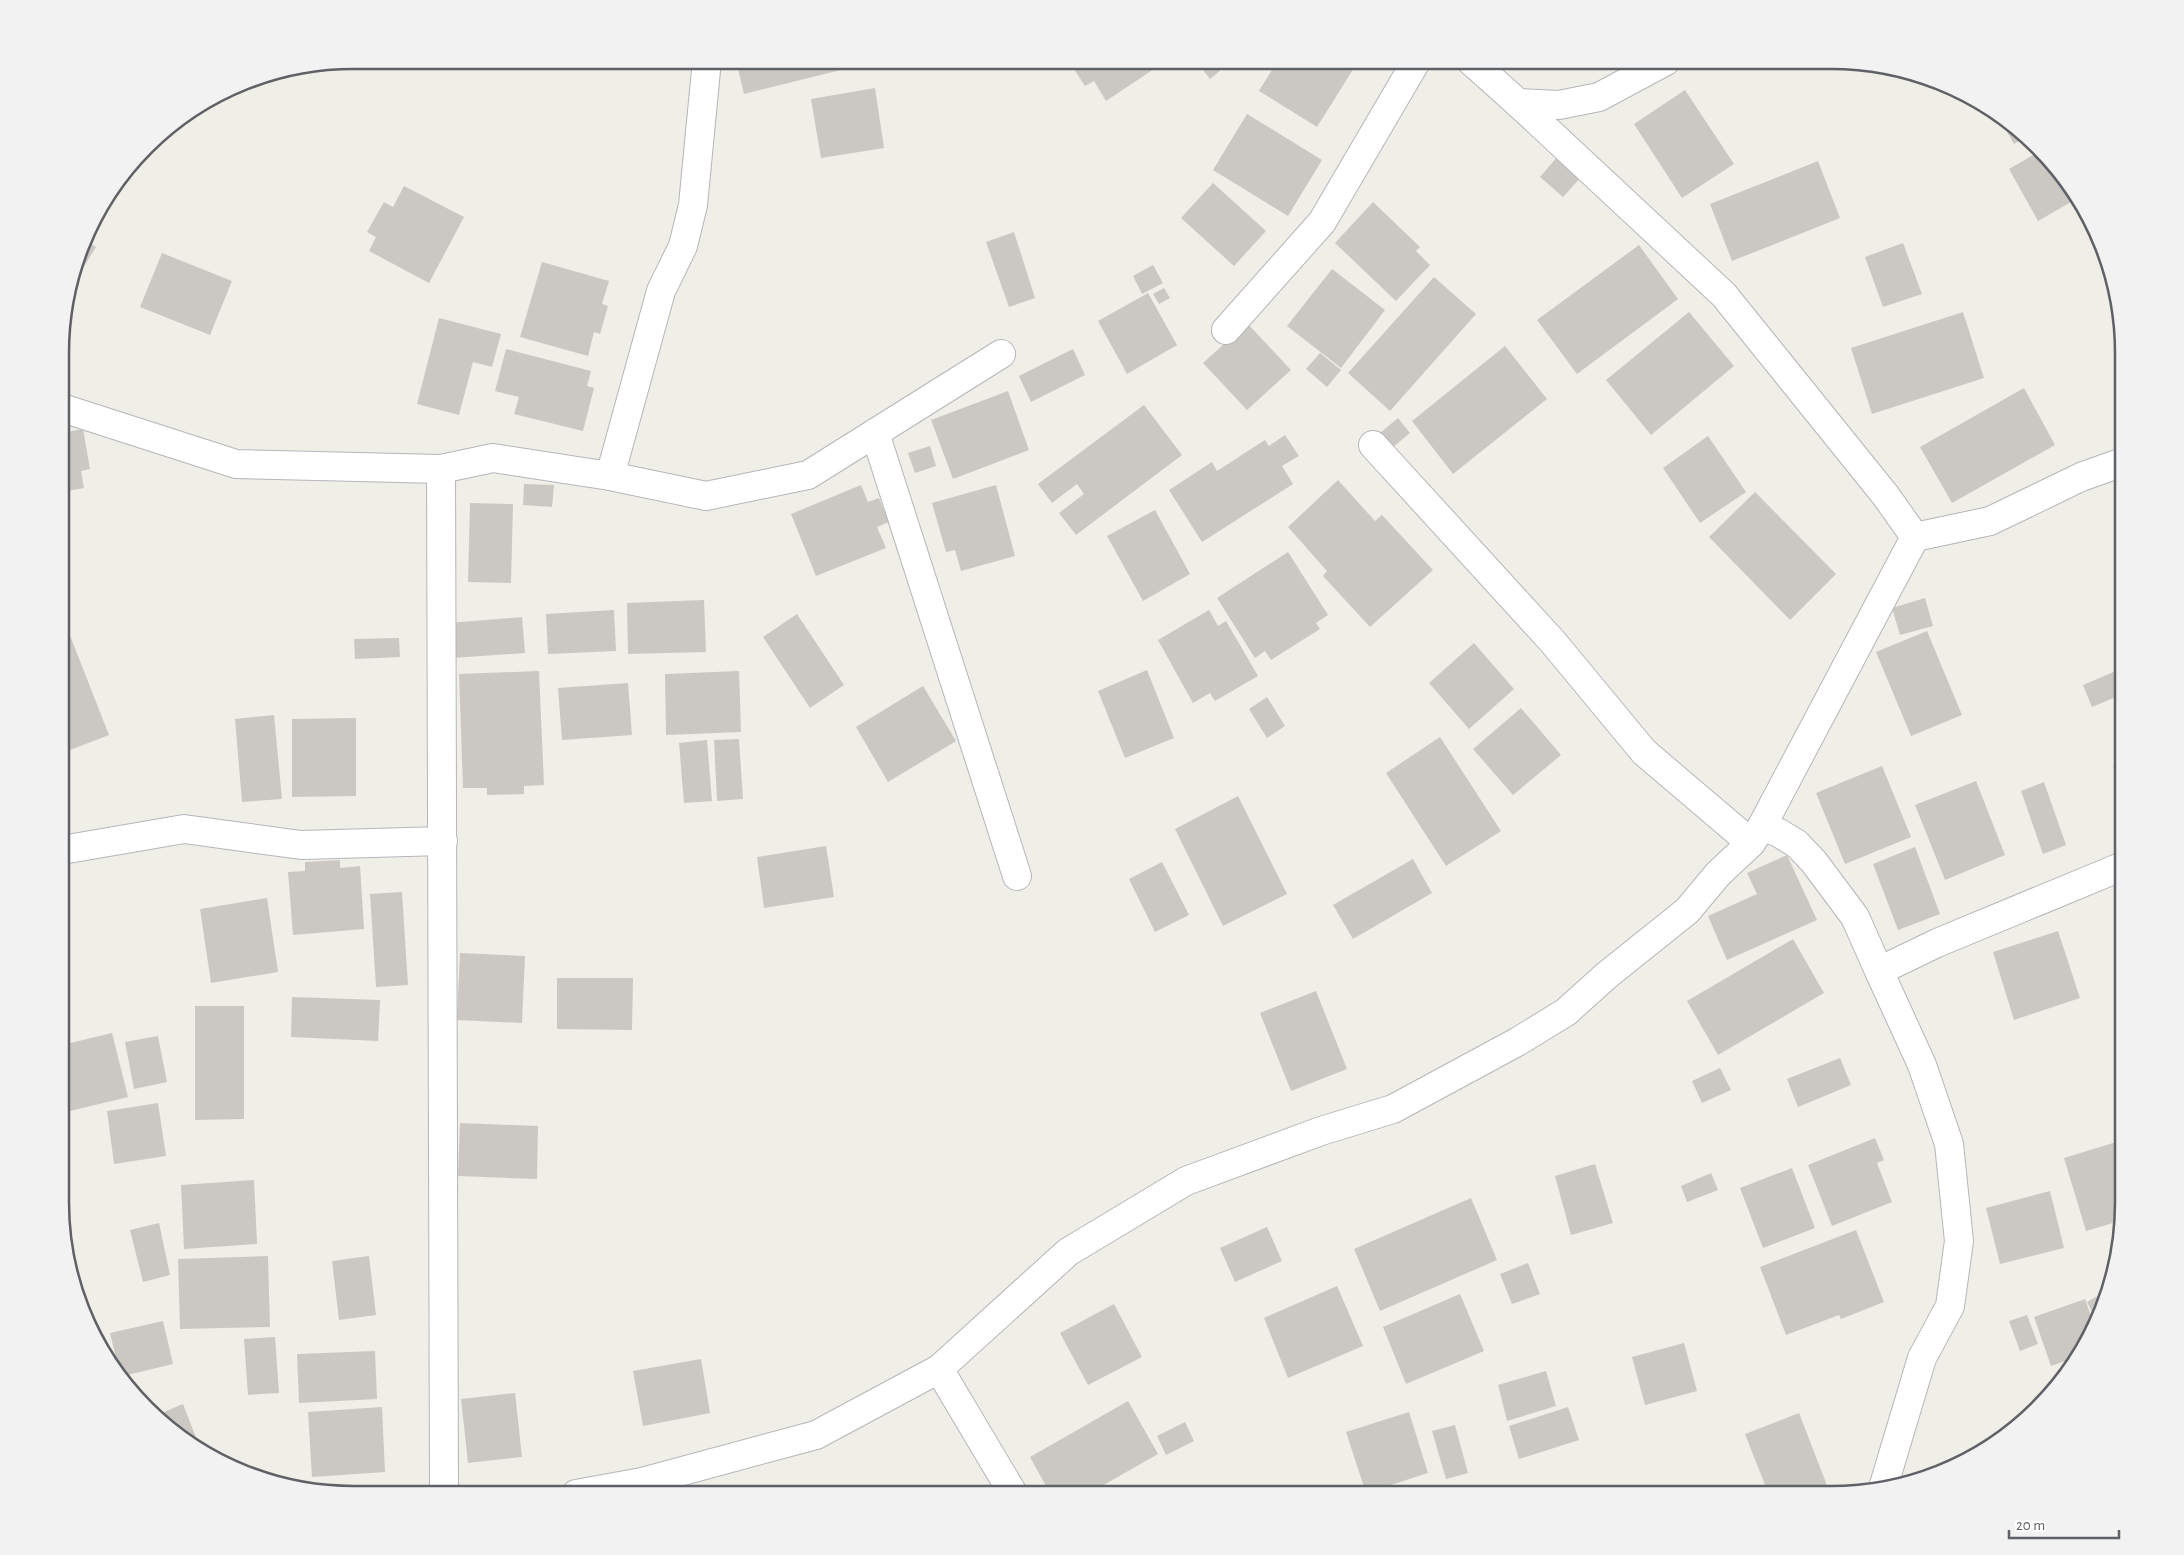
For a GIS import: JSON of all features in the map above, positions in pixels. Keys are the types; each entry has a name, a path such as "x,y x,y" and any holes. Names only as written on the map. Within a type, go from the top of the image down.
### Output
{"street":[{"path":"610,476 661,292 683,246 694,205 705,69"},
{"path":"1226,330 1322,222 1412,69"},
{"path":"1480,69 1724,295 1880,489 1915,537"},
{"path":"1518,103 1559,105 1599,97 1650,69"},
{"path":"69,410 236,464 441,469 492,458 610,476 706,496 808,475 1001,354"},
{"path":"875,433 1017,876"},
{"path":"1373,445 1552,642 1644,752 1756,834 1779,832 1797,844 1814,862 1855,917 1922,1065 1949,1144 1959,1241 1950,1306 1922,1358 1885,1481"},
{"path":"620,1486 642,1482 816,1435 939,1369 1068,1252 1186,1181 1321,1131 1393,1109 1517,1042 1566,1012 1607,975 1687,911 1718,874 1756,834 1915,537 1990,521 2081,477 2115,465"},
{"path":"441,469 444,1486"},
{"path":"69,849 184,829 301,845 443,842"},
{"path":"1879,970 1937,942 2115,869"},
{"path":"939,1369 1009,1486"}],"building":[{"path":"738,69 845,69 744,94"},
{"path":"1074,69 1154,69 1106,101 1094,81 1085,86"},
{"path":"1202,69 1222,69 1210,79"},
{"path":"1272,69 1353,69 1317,127 1259,91"},
{"path":"875,88 884,148 821,158 811,99"},
{"path":"1685,90 1734,164 1682,198 1634,124"},
{"path":"1247,114 1322,160 1288,216 1213,170"},
{"path":"2005,128 2020,140 2014,144"},
{"path":"2034,154 2057,180 2071,202 2038,221 2009,169"},
{"path":"1558,156 1582,176 1563,197 1540,177"},
{"path":"1818,161 1840,218 1732,261 1710,204"},
{"path":"1213,183 1266,231 1234,266 1181,218"},
{"path":"404,186 464,217 429,283 369,251 376,237 367,232 384,202 393,207"},
{"path":"1373,202 1420,247 1416,251 1430,265 1396,301 1335,243"},
{"path":"1014,232 1035,298 1009,307 986,242"},
{"path":"90,243 96,247 80,273"},
{"path":"1903,243 1922,294 1883,307 1865,257"},
{"path":"1639,245 1678,299 1577,374 1537,320"},
{"path":"162,253 232,281 210,335 140,307"},
{"path":"542,262 609,281 602,304 608,306 600,334 594,332 588,356 520,337"},
{"path":"1153,265 1163,283 1142,294 1133,276"},
{"path":"1332,269 1385,310 1341,368 1287,326"},
{"path":"1434,277 1476,314 1390,411 1348,373"},
{"path":"1164,288 1170,298 1159,304 1153,294"},
{"path":"1148,293 1177,345 1127,374 1098,321"},
{"path":"1689,312 1734,366 1651,435 1606,380"},
{"path":"1963,312 1984,378 1872,414 1851,348"},
{"path":"439,318 501,334 492,367 473,362 459,415 417,404"},
{"path":"1247,323 1291,370 1247,410 1203,363"},
{"path":"1505,346 1547,399 1453,474 1412,421"},
{"path":"506,349 591,371 587,386 594,388 583,431 514,414 519,397 495,391"},
{"path":"1073,349 1085,375 1031,402 1019,376"},
{"path":"1320,353 1341,370 1327,387 1306,369"},
{"path":"2024,388 2055,445 1952,503 1920,447"},
{"path":"1008,391 1029,450 953,479 931,420"},
{"path":"1144,405 1182,455 1076,535 1059,513 1084,494 1077,484 1052,503 1038,484"},
{"path":"1398,418 1410,433 1393,447 1380,433"},
{"path":"83,429 90,469 81,471 84,488 69,491 69,432"},
{"path":"1285,435 1299,456 1282,466 1293,484 1202,542 1169,490 1212,462 1217,471 1265,440 1269,446"},
{"path":"1708,436 1746,492 1700,523 1663,468"},
{"path":"930,446 936,466 915,473 908,453"},
{"path":"1338,480 1375,521 1382,515 1433,570 1370,627 1323,576 1327,571 1288,527"},
{"path":"524,484 554,485 552,507 523,505"},
{"path":"861,485 868,502 879,498 889,522 877,527 886,548 816,576 791,514"},
{"path":"996,485 1015,556 961,571 955,550 946,552 932,503"},
{"path":"1755,492 1836,574 1790,620 1709,537"},
{"path":"470,503 513,504 511,583 468,582"},
{"path":"1155,510 1190,574 1143,601 1107,536"},
{"path":"1288,552 1328,615 1316,623 1320,629 1271,660 1265,651 1255,658 1217,598"},
{"path":"1925,598 1933,626 1900,635 1892,608"},
{"path":"704,600 706,652 628,654 627,603"},
{"path":"614,610 616,651 548,654 546,614"},
{"path":"1209,610 1218,626 1226,621 1258,676 1215,701 1210,693 1193,703 1158,640"},
{"path":"797,614 844,685 810,708 763,637"},
{"path":"522,617 525,653 452,658 449,623"},
{"path":"1927,631 1962,715 1911,736 1876,652"},
{"path":"69,633 109,735 69,750"},
{"path":"399,638 400,657 355,659 354,639"},
{"path":"1474,643 1514,689 1469,729 1429,683"},
{"path":"1147,670 1174,738 1125,758 1098,691"},
{"path":"539,671 544,785 524,786 524,794 487,795 487,788 463,788 459,674"},
{"path":"739,671 741,732 666,735 665,674"},
{"path":"2115,671 2115,697 2092,707 2083,685"},
{"path":"628,683 632,735 562,740 558,688"},
{"path":"923,686 956,741 888,782 856,727"},
{"path":"1267,697 1285,726 1267,738 1249,709"},
{"path":"1521,708 1561,755 1513,795 1473,749"},
{"path":"274,715 282,799 242,802 235,719"},
{"path":"356,718 356,796 292,797 292,719"},
{"path":"1440,737 1501,831 1446,866 1386,773"},
{"path":"739,739 743,799 717,801 714,740"},
{"path":"707,740 712,801 684,803 679,743"},
{"path":"1882,766 1911,837 1845,864 1816,793"},
{"path":"1976,781 2005,855 1945,880 1915,805"},
{"path":"2044,782 2066,845 2043,854 2021,791"},
{"path":"1238,796 1287,894 1223,926 1175,829"},
{"path":"826,846 834,897 764,908 757,857"},
{"path":"1915,847 1940,914 1898,930 1873,864"},
{"path":"1787,855 1817,920 1727,960 1708,916 1757,894 1747,873"},
{"path":"1413,859 1432,893 1353,939 1333,905"},
{"path":"340,860 340,868 360,866 364,929 293,935 288,872 305,871 305,862"},
{"path":"1162,862 1189,915 1155,932 1129,879"},
{"path":"402,892 408,985 376,987 370,894"},
{"path":"267,898 278,972 211,983 200,909"},
{"path":"2058,931 2080,998 2014,1020 1993,952"},
{"path":"1793,939 1824,993 1718,1055 1687,1001"},
{"path":"460,953 525,956 522,1023 457,1020"},
{"path":"557,978 633,978 632,1030 557,1029"},
{"path":"1316,991 1347,1069 1291,1091 1260,1013"},
{"path":"292,997 380,1000 378,1041 291,1037"},
{"path":"195,1006 244,1006 244,1119 195,1120"},
{"path":"112,1033 128,1097 69,1111 69,1043"},
{"path":"158,1036 167,1082 134,1089 125,1042"},
{"path":"1840,1058 1851,1085 1798,1107 1787,1079"},
{"path":"1720,1068 1731,1090 1702,1103 1692,1081"},
{"path":"158,1103 166,1156 114,1164 107,1111"},
{"path":"460,1123 538,1126 537,1179 458,1176"},
{"path":"1875,1138 1884,1160 1877,1163 1892,1202 1832,1226 1808,1165"},
{"path":"2115,1142 2115,1222 2086,1231 2064,1158"},
{"path":"1595,1164 1613,1223 1571,1235 1555,1176"},
{"path":"1792,1168 1815,1228 1763,1248 1740,1188"},
{"path":"1711,1173 1718,1190 1687,1202 1681,1186"},
{"path":"254,1180 257,1244 184,1249 181,1185"},
{"path":"2050,1191 2064,1248 2000,1264 1986,1208"},
{"path":"1471,1198 1497,1260 1380,1311 1354,1249"},
{"path":"159,1223 170,1275 143,1282 130,1230"},
{"path":"1267,1227 1282,1261 1235,1282 1220,1248"},
{"path":"1856,1230 1884,1302 1841,1319 1839,1315 1786,1335 1760,1267"},
{"path":"268,1256 270,1327 180,1329 178,1259"},
{"path":"369,1256 376,1315 339,1320 332,1261"},
{"path":"1528,1263 1540,1294 1512,1304 1500,1274"},
{"path":"1337,1286 1363,1346 1288,1378 1264,1318"},
{"path":"1460,1294 1484,1351 1406,1384 1383,1327"},
{"path":"2100,1295 2093,1314 2087,1302"},
{"path":"2085,1299 2091,1317 2067,1360 2051,1366 2034,1317"},
{"path":"1114,1304 1142,1357 1088,1385 1060,1333"},
{"path":"2027,1315 2038,1344 2020,1351 2009,1321"},
{"path":"163,1321 173,1364 127,1375 116,1359 110,1333"},
{"path":"275,1337 279,1393 248,1395 244,1339"},
{"path":"1684,1343 1697,1391 1645,1405 1632,1357"},
{"path":"375,1351 377,1399 299,1403 297,1354"},
{"path":"701,1359 710,1413 643,1426 633,1371"},
{"path":"1546,1371 1556,1406 1507,1421 1498,1385"},
{"path":"515,1393 522,1457 468,1463 461,1399"},
{"path":"1128,1401 1158,1454 1102,1486 1046,1486 1030,1457"},
{"path":"183,1404 197,1439 180,1428 162,1413"},
{"path":"382,1407 385,1472 312,1477 308,1412"},
{"path":"1568,1407 1579,1440 1519,1459 1509,1426"},
{"path":"1409,1412 1428,1473 1388,1486 1364,1486 1346,1432"},
{"path":"1799,1413 1827,1486 1765,1486 1745,1434"},
{"path":"1185,1422 1194,1441 1166,1455 1157,1436"},
{"path":"1455,1425 1468,1473 1446,1479 1432,1431"}]}
